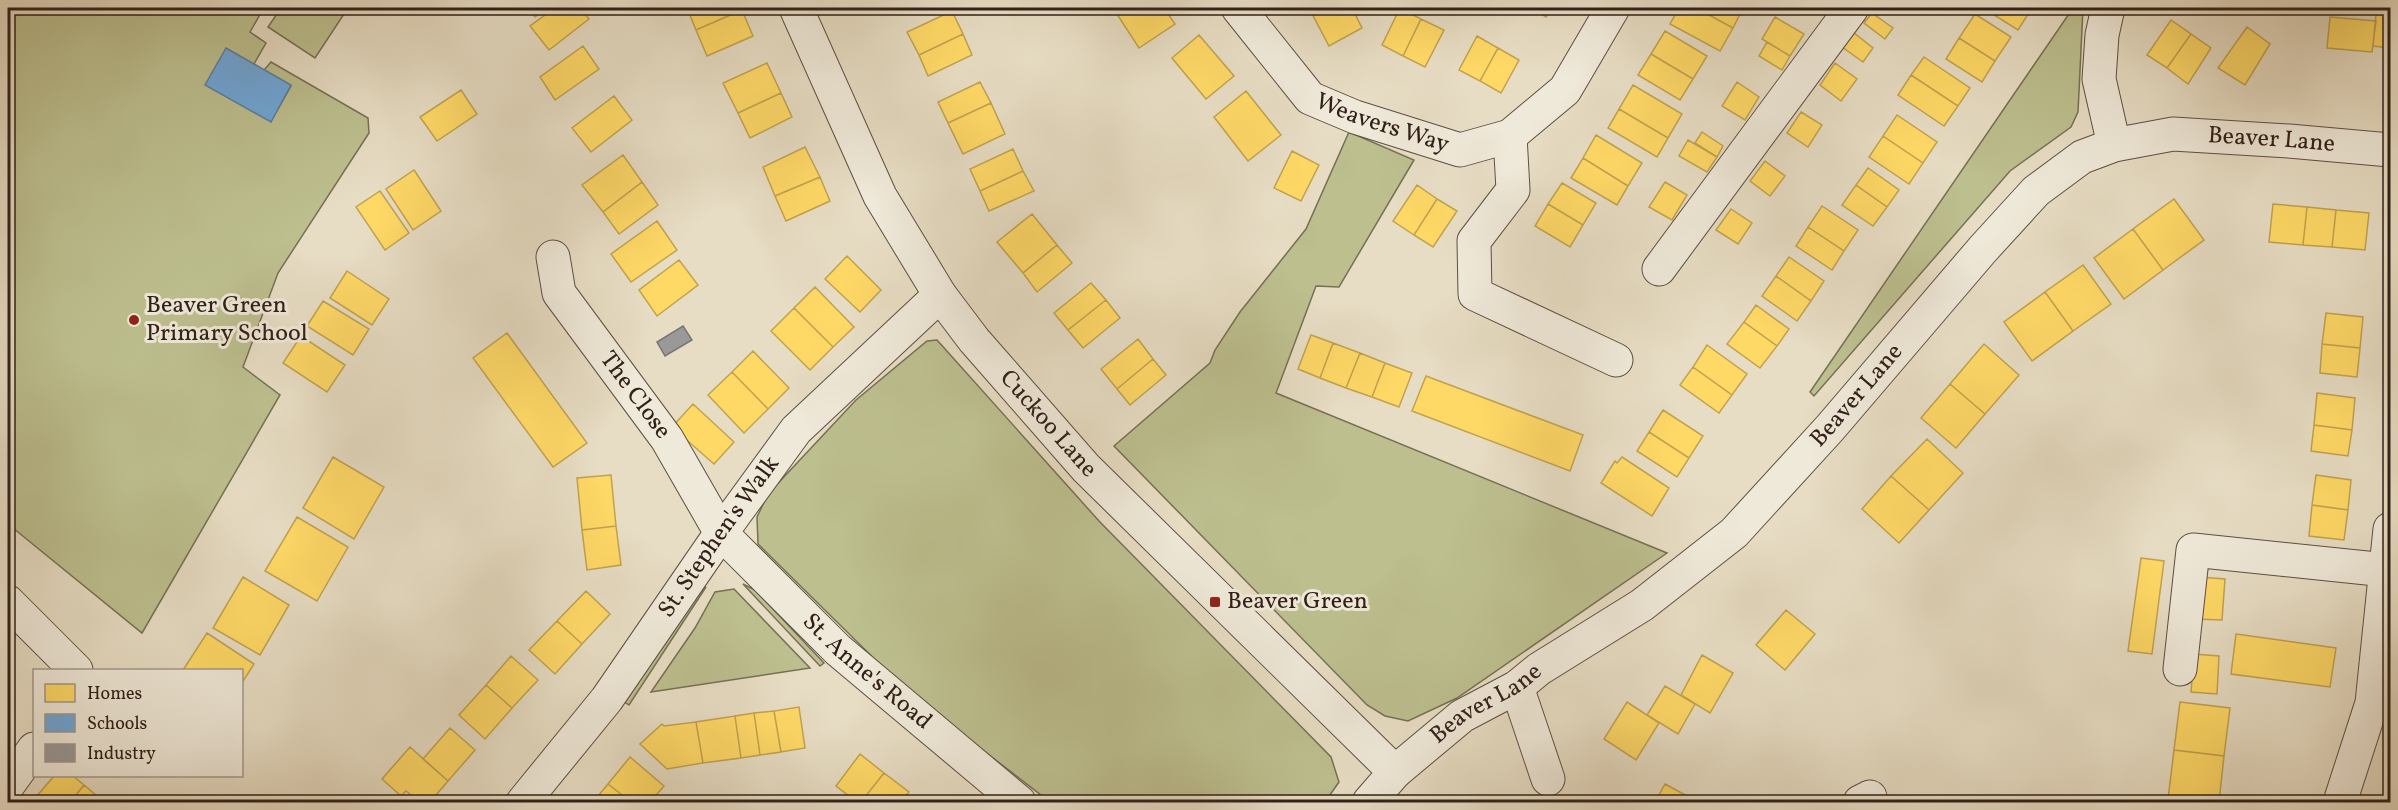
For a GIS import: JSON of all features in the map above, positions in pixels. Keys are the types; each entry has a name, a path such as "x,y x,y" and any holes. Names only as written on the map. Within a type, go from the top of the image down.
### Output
{"street":[{"name":"Cuckoo Lane","path":"796,8 880,196 940,295 974,340 1086,468 1395,772"},
{"name":"Weavers Way","path":"1238,8 1310,98 1355,117 1460,150 1510,136 1565,90 1613,8"},
{"path":"1659,269 1852,8"},
{"path":"2108,8 2102,35 2099,80 2114,145"},
{"name":"Beaver Lane","path":"1369,802 1395,772 1462,716 1517,687 1539,669 1642,605 1734,533 1830,428 1983,249 2036,191 2082,157 2114,145 2173,134 2391,150"},
{"path":"1510,136 1513,190 1474,241 1476,294 1616,360"},
{"name":"The Close","path":"554,257 558,293 667,438 721,533"},
{"name":"St. Stephen's Walk","path":"523,802 607,699 721,533 796,430 940,295"},
{"path":"2340,802 2381,704 2386,570 2391,530"},
{"name":"St. Anne's Road","path":"721,533 837,650 1019,802"},
{"path":"2181,669 2193,550 2386,570"},
{"path":"8,602 75,669"},
{"path":"1517,687 1548,779"},
{"path":"8,785 33,750"}],"green space":[{"name":"Beaver Green Primary School","path":"8,8 255,8 262,11 250,32 266,43 254,64 271,121 291,86 264,70 271,62 368,118 369,133 278,273 243,367 280,395 142,633 8,524"},
{"path":"281,8 348,8 315,58 268,27"},
{"path":"2073,8 2083,8 2078,112 2071,127 2010,171 1814,396 1810,392"},
{"path":"1349,132 1414,160 1339,287 1316,286 1276,393 1667,553 1457,698 1408,721 1385,716 1367,705 1114,446 1210,363 1215,350 1240,312 1306,229"},
{"path":"937,340 1099,521 1331,757 1339,782 1325,802 1050,802 910,694 758,544 757,517 768,494 856,400 927,341"},
{"path":"743,584 755,590 824,663 820,666"},
{"path":"706,587 629,705 623,701 695,593"},
{"path":"734,589 810,668 651,692 695,628 715,592"}],"building: Homes":[{"path":"528,8 547,8 535,17"},
{"path":"555,8 580,8 589,19 549,50 530,26"},
{"path":"687,8 741,8 742,10 696,30"},
{"path":"1113,8 1164,8 1175,24 1139,48"},
{"path":"1309,8 1352,8 1362,28 1329,46"},
{"path":"1400,8 1421,19 1403,56 1382,45"},
{"path":"1531,8 1552,8 1546,17"},
{"path":"1679,8 1696,8 1733,28 1720,51 1670,24"},
{"path":"1696,8 1743,8 1733,28"},
{"path":"1983,8 2032,8 2018,30"},
{"path":"742,10 753,36 707,56 696,30"},
{"path":"952,11 963,34 919,55 907,32"},
{"path":"1872,13 1893,28 1885,39 1864,23"},
{"path":"1975,14 2011,37 1995,61 1959,38"},
{"path":"2376,14 2390,15 2390,48 2373,46"},
{"path":"1775,17 1804,34 1790,56 1762,39"},
{"path":"2330,17 2376,21 2372,52 2327,48"},
{"path":"1421,19 1444,30 1425,67 1403,56"},
{"path":"2171,20 2191,34 2167,68 2147,55"},
{"path":"2247,27 2270,44 2245,85 2218,68"},
{"path":"1849,29 1873,48 1863,62 1838,44"},
{"path":"1665,31 1707,56 1693,79 1651,54"},
{"path":"963,34 972,55 928,76 919,55"},
{"path":"2191,34 2211,48 2188,84 2167,68"},
{"path":"1199,35 1234,76 1206,99 1172,58"},
{"path":"1477,36 1498,48 1480,81 1459,70"},
{"path":"1959,38 1995,61 1982,82 1946,59"},
{"path":"1767,42 1790,56 1782,70 1759,56"},
{"path":"583,46 599,69 555,100 540,77"},
{"path":"1498,48 1519,60 1501,93 1480,81"},
{"path":"1651,54 1693,79 1680,100 1638,75"},
{"path":"1924,57 1970,88 1958,106 1911,75"},
{"path":"767,63 781,93 738,113 723,83"},
{"path":"1835,63 1857,79 1841,101 1820,85"},
{"path":"1911,75 1958,106 1944,126 1898,95"},
{"path":"980,82 991,103 948,123 938,102"},
{"path":"1737,82 1759,97 1745,120 1722,106"},
{"path":"1633,85 1682,114 1668,138 1619,109"},
{"path":"461,90 477,114 437,141 420,117"},
{"path":"1246,91 1281,135 1248,161 1214,117"},
{"path":"781,93 792,117 750,138 738,113"},
{"path":"614,96 632,120 591,152 572,128"},
{"path":"991,103 1005,134 963,154 948,123"},
{"path":"1619,109 1668,138 1657,157 1608,128"},
{"path":"1801,112 1822,125 1808,147 1787,133"},
{"path":"1897,115 1937,142 1923,163 1883,136"},
{"path":"1702,132 1723,146 1717,157 1695,143"},
{"path":"1596,135 1642,163 1628,186 1583,158"},
{"path":"1883,136 1923,163 1909,184 1869,157"},
{"path":"1688,140 1717,157 1707,172 1679,156"},
{"path":"805,147 820,177 775,196 763,167"},
{"path":"1013,149 1023,171 980,191 970,169"},
{"path":"1292,151 1319,165 1301,201 1274,188"},
{"path":"623,155 642,182 603,212 582,185"},
{"path":"1583,158 1628,186 1617,205 1571,178"},
{"path":"1765,161 1785,176 1770,196 1750,181"},
{"path":"1868,168 1899,190 1887,207 1856,185"},
{"path":"414,170 441,211 413,230 386,189"},
{"path":"1023,171 1034,191 989,211 980,191"},
{"path":"820,177 830,201 786,221 775,196"},
{"path":"642,182 658,205 619,234 603,212"},
{"path":"1665,182 1687,195 1672,220 1649,207"},
{"path":"1562,183 1596,203 1583,225 1548,204"},
{"path":"1417,185 1437,199 1414,235 1393,221"},
{"path":"1856,185 1887,207 1873,226 1842,205"},
{"path":"380,191 409,233 385,250 356,207"},
{"path":"1437,199 1457,211 1433,247 1414,235"},
{"path":"2174,199 2204,240 2163,270 2133,229"},
{"path":"1548,204 1583,225 1570,247 1535,226"},
{"path":"2273,204 2307,207 2303,245 2269,242"},
{"path":"1822,206 1858,230 1844,251 1808,227"},
{"path":"2307,207 2336,210 2332,247 2303,245"},
{"path":"1731,209 1752,223 1738,244 1716,230"},
{"path":"2336,210 2369,213 2365,250 2332,247"},
{"path":"1032,214 1057,245 1023,273 997,242"},
{"path":"657,221 677,250 631,282 611,254"},
{"path":"1808,227 1844,251 1832,270 1796,246"},
{"path":"2133,229 2163,270 2124,299 2094,258"},
{"path":"1057,245 1072,263 1037,292 1023,273"},
{"path":"847,256 881,290 860,312 825,279"},
{"path":"1789,257 1824,281 1811,301 1776,276"},
{"path":"679,260 698,285 657,316 639,290"},
{"path":"2083,265 2111,304 2073,331 2045,292"},
{"path":"347,271 389,299 372,325 330,298"},
{"path":"1776,276 1811,301 1797,321 1762,296"},
{"path":"1091,283 1106,300 1068,330 1054,313"},
{"path":"815,287 854,327 833,347 794,308"},
{"path":"2045,292 2073,331 2032,361 2004,322"},
{"path":"1106,300 1120,318 1083,348 1068,330"},
{"path":"323,301 369,329 353,355 307,326"},
{"path":"1756,305 1789,329 1777,346 1744,322"},
{"path":"794,308 833,347 810,370 771,331"},
{"path":"2326,313 2363,317 2360,348 2322,344"},
{"path":"1744,322 1777,346 1760,368 1727,344"},
{"path":"507,333 587,443 553,467 473,358"},
{"path":"1311,335 1333,343 1320,378 1298,369"},
{"path":"301,336 345,365 327,392 283,363"},
{"path":"1138,339 1153,359 1117,389 1101,369"},
{"path":"1333,343 1360,353 1346,388 1320,378"},
{"path":"1984,344 2019,375 1985,414 1950,384"},
{"path":"2322,344 2360,348 2357,377 2320,373"},
{"path":"1707,345 1747,374 1732,395 1693,367"},
{"path":"753,351 789,388 768,409 732,372"},
{"path":"1360,353 1385,363 1372,397 1346,388"},
{"path":"1153,359 1166,375 1130,405 1117,389"},
{"path":"1385,363 1412,373 1399,407 1372,397"},
{"path":"1693,367 1732,395 1719,413 1680,385"},
{"path":"732,372 768,409 744,433 708,395"},
{"path":"1426,376 1583,435 1570,471 1412,411"},
{"path":"1950,384 1985,414 1956,448 1921,418"},
{"path":"2317,393 2355,398 2352,430 2314,425"},
{"path":"693,404 734,442 714,464 672,427"},
{"path":"1663,410 1703,436 1689,458 1649,432"},
{"path":"2314,425 2352,430 2348,456 2311,451"},
{"path":"1649,432 1689,458 1677,477 1637,451"},
{"path":"1927,439 1963,473 1929,510 1891,476"},
{"path":"333,457 384,487 354,539 303,508"},
{"path":"1622,457 1669,488 1652,516 1601,483 1615,461 1617,463"},
{"path":"611,475 616,526 582,530 577,478"},
{"path":"2316,475 2351,480 2348,510 2312,505"},
{"path":"1891,476 1929,510 1899,543 1862,509"},
{"path":"2312,505 2348,510 2344,540 2309,536"},
{"path":"297,517 348,547 317,601 265,571"},
{"path":"616,526 621,565 587,570 582,530"},
{"path":"2141,558 2164,561 2152,654 2128,651"},
{"path":"243,577 289,605 260,655 213,628"},
{"path":"2199,577 2225,579 2222,620 2196,619"},
{"path":"586,591 610,614 582,644 557,621"},
{"path":"1786,610 1815,634 1785,670 1756,645"},
{"path":"557,621 582,644 555,674 529,650"},
{"path":"207,633 254,664 243,681 243,669 184,669"},
{"path":"2236,634 2336,648 2330,687 2231,674"},
{"path":"2194,654 2219,656 2217,694 2191,692"},
{"path":"1702,655 1733,673 1710,713 1681,695"},
{"path":"511,656 538,680 512,708 486,685"},
{"path":"486,685 512,708 485,739 459,715"},
{"path":"1665,686 1695,704 1678,734 1647,715"},
{"path":"1627,702 1659,723 1636,760 1604,739"},
{"path":"2180,702 2230,708 2224,756 2174,750"},
{"path":"799,707 805,748 781,752 774,711"},
{"path":"774,711 781,752 760,755 754,713"},
{"path":"754,713 760,755 741,758 735,716"},
{"path":"735,716 741,758 703,763 696,722"},
{"path":"696,722 703,763 667,769 640,744 662,724 664,726"},
{"path":"450,728 475,750 448,781 423,759"},
{"path":"410,747 448,781 430,802 420,802 406,791 401,796 382,779"},
{"path":"2174,750 2224,756 2219,802 2168,799"},
{"path":"860,754 884,773 861,802 857,802 836,786"},
{"path":"630,757 664,786 650,802 631,802 608,784"},
{"path":"884,773 909,792 901,802 861,802"},
{"path":"53,777 74,777 84,785 70,802 42,802 36,797"},
{"path":"608,784 631,802 593,802"},
{"path":"1665,784 1698,802 1655,802"},
{"path":"84,785 104,802 70,802"}],"building: Schools":[{"path":"226,48 291,85 271,122 205,85"}],"building: Industry":[{"path":"683,326 692,340 665,356 657,342"}],"place":[{"name":"Beaver Green Primary School","path":"134,320"},
{"name":"Beaver Green","path":"1215,602"}]}
